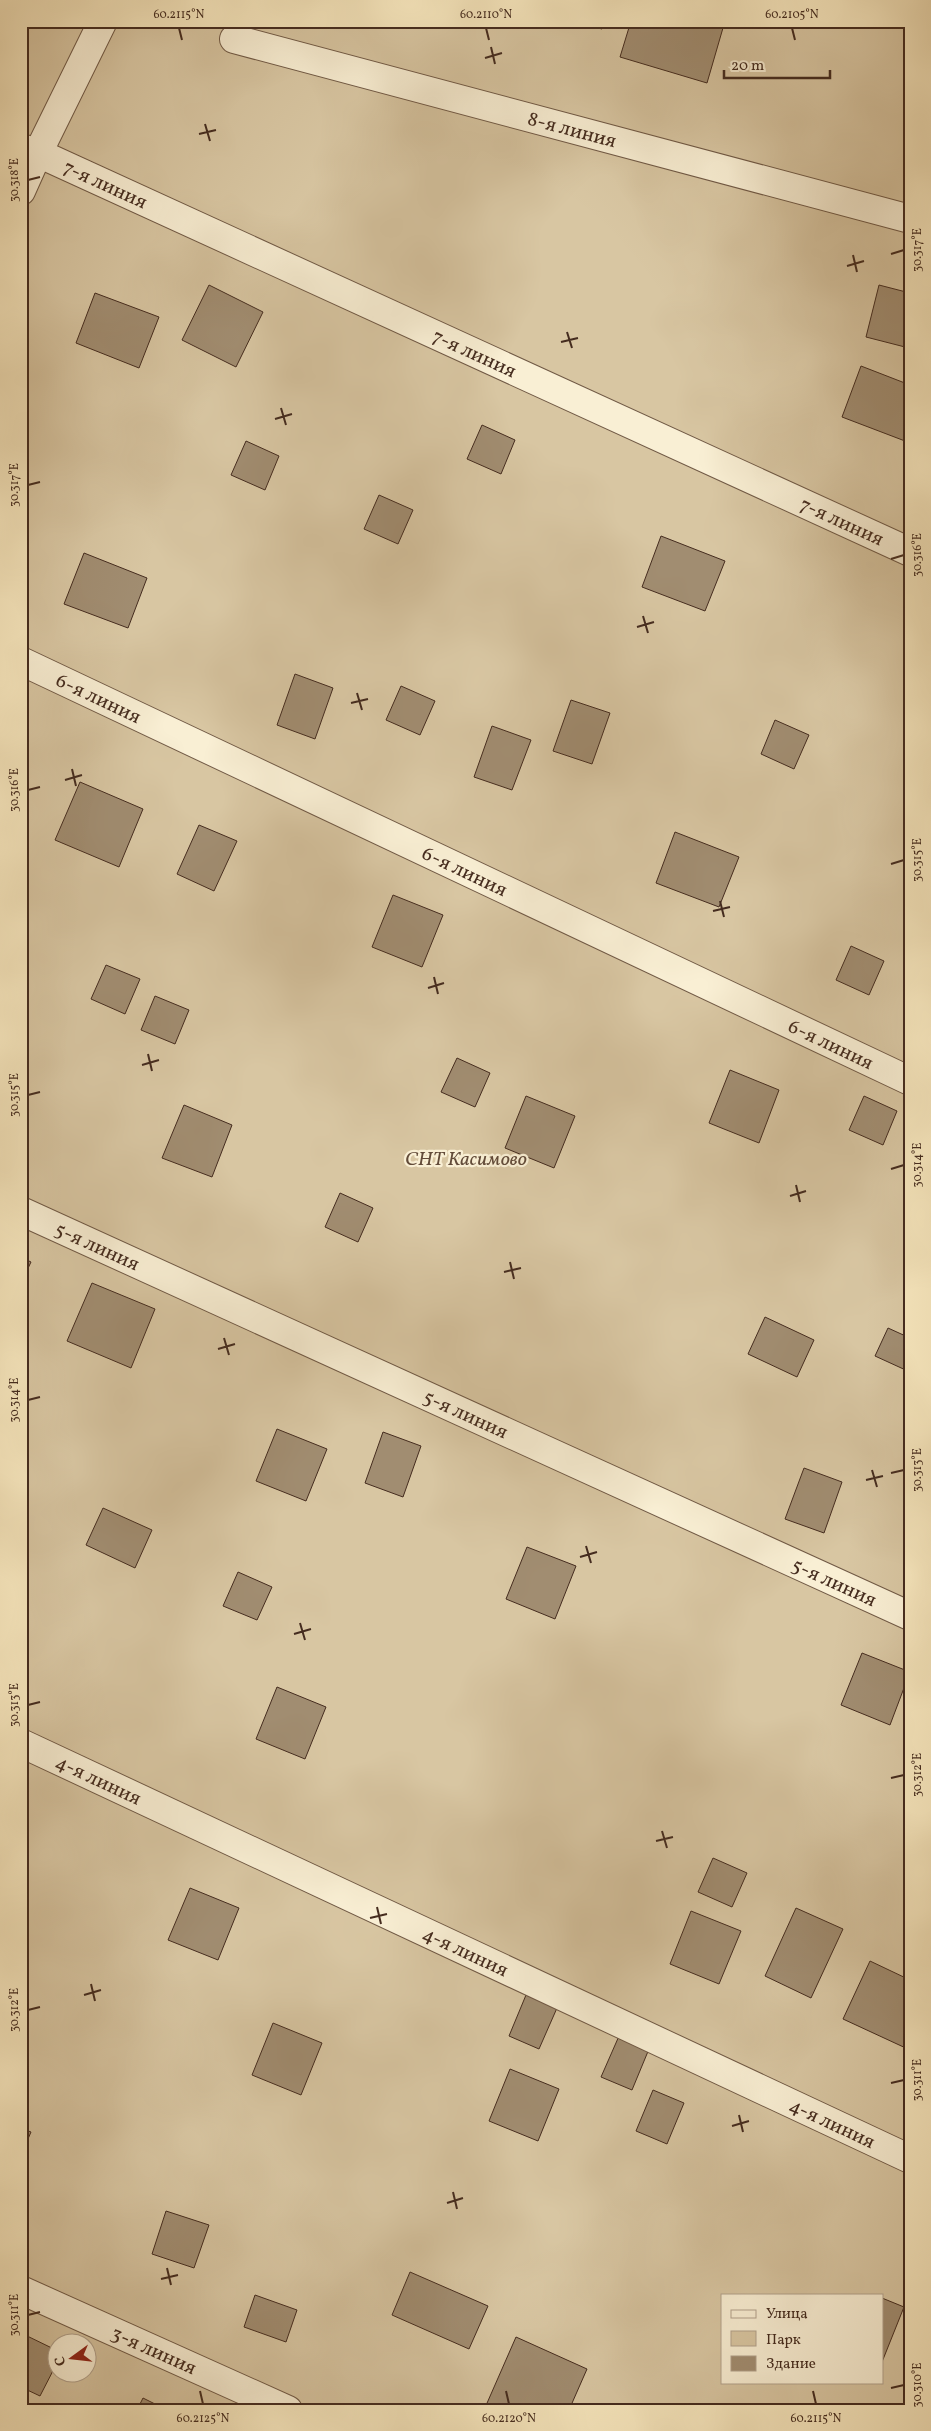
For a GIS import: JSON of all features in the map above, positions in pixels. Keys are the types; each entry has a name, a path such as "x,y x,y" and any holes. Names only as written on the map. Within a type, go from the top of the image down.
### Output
{"street":[{"path":"21,191 29,151 103,21"},
{"name":"8-я линия","path":"234,39 910,219"},
{"name":"7-я линия","path":"29,151 910,552"},
{"name":"6-я линия","path":"21,661 910,1081"},
{"name":"5-я линия","path":"21,1211 910,1616"},
{"name":"4-я линия","path":"21,1743 910,2159"},
{"name":"3-я линия","path":"21,2290 288,2410"}],"green space":[{"name":"СНТ Касимово","path":"21,21 910,21 910,2410 21,2410"}],"building":[{"path":"573,21 604,21 602,29"},
{"path":"631,21 725,21 707,83 620,57"},
{"path":"209,285 263,312 236,367 182,340"},
{"path":"879,285 910,293 910,330 905,347 866,337"},
{"path":"95,293 159,317 139,368 76,343"},
{"path":"861,366 910,385 910,430 905,441 842,417"},
{"path":"482,425 515,440 501,474 467,459"},
{"path":"246,441 279,456 265,490 231,475"},
{"path":"379,495 413,510 398,544 364,529"},
{"path":"661,536 725,561 705,611 642,587"},
{"path":"84,553 147,578 128,628 64,604"},
{"path":"295,674 333,688 315,739 277,725"},
{"path":"401,686 435,701 420,735 386,720"},
{"path":"571,700 610,713 592,764 553,751"},
{"path":"775,720 809,735 794,769 761,754"},
{"path":"492,726 531,740 512,790 474,777"},
{"path":"80,782 143,809 119,867 55,840"},
{"path":"199,825 237,841 214,891 177,874"},
{"path":"675,832 739,857 719,907 656,883"},
{"path":"393,895 443,915 422,967 372,947"},
{"path":"851,946 884,961 869,995 836,980"},
{"path":"106,965 140,979 125,1014 91,999"},
{"path":"155,996 189,1010 175,1044 141,1030"},
{"path":"457,1058 490,1073 475,1107 441,1092"},
{"path":"730,1070 779,1090 759,1143 709,1123"},
{"path":"526,1096 575,1116 554,1168 505,1148"},
{"path":"864,1096 897,1111 883,1145 849,1130"},
{"path":"184,1105 232,1125 212,1177 162,1158"},
{"path":"340,1193 373,1208 358,1242 325,1227"},
{"path":"21,1257 31,1262 21,1283"},
{"path":"92,1283 155,1309 131,1368 67,1341"},
{"path":"765,1317 814,1340 797,1377 748,1354"},
{"path":"888,1328 910,1338 910,1372 875,1356"},
{"path":"277,1429 327,1449 306,1501 256,1481"},
{"path":"383,1432 421,1446 403,1497 365,1483"},
{"path":"804,1468 842,1482 824,1533 785,1519"},
{"path":"103,1508 152,1530 135,1568 86,1545"},
{"path":"527,1547 576,1566 555,1619 506,1599"},
{"path":"238,1572 272,1587 257,1620 223,1606"},
{"path":"862,1653 910,1672 890,1725 841,1705"},
{"path":"277,1687 326,1707 305,1759 256,1739"},
{"path":"713,1858 747,1873 732,1907 698,1892"},
{"path":"190,1888 239,1908 218,1960 168,1940"},
{"path":"796,1908 843,1929 811,1998 765,1976"},
{"path":"691,1911 741,1931 719,1984 670,1964"},
{"path":"870,1961 910,1980 910,2050 843,2019"},
{"path":"526,1995 557,2008 539,2049 509,2036"},
{"path":"273,2023 322,2043 301,2095 252,2075"},
{"path":"619,2036 649,2049 632,2090 601,2077"},
{"path":"510,2069 559,2089 538,2141 489,2121"},
{"path":"653,2090 684,2103 667,2144 636,2131"},
{"path":"21,2128 31,2132 21,2155"},
{"path":"166,2211 209,2225 194,2268 152,2254"},
{"path":"410,2272 488,2306 469,2349 392,2315"},
{"path":"255,2295 297,2310 286,2342 244,2327"},
{"path":"884,2299 904,2307 884,2357"},
{"path":"21,2333 48,2346 48,2380 40,2396 21,2387"},
{"path":"516,2337 587,2369 569,2410 484,2410"},
{"path":"143,2398 167,2410 137,2410"}]}
